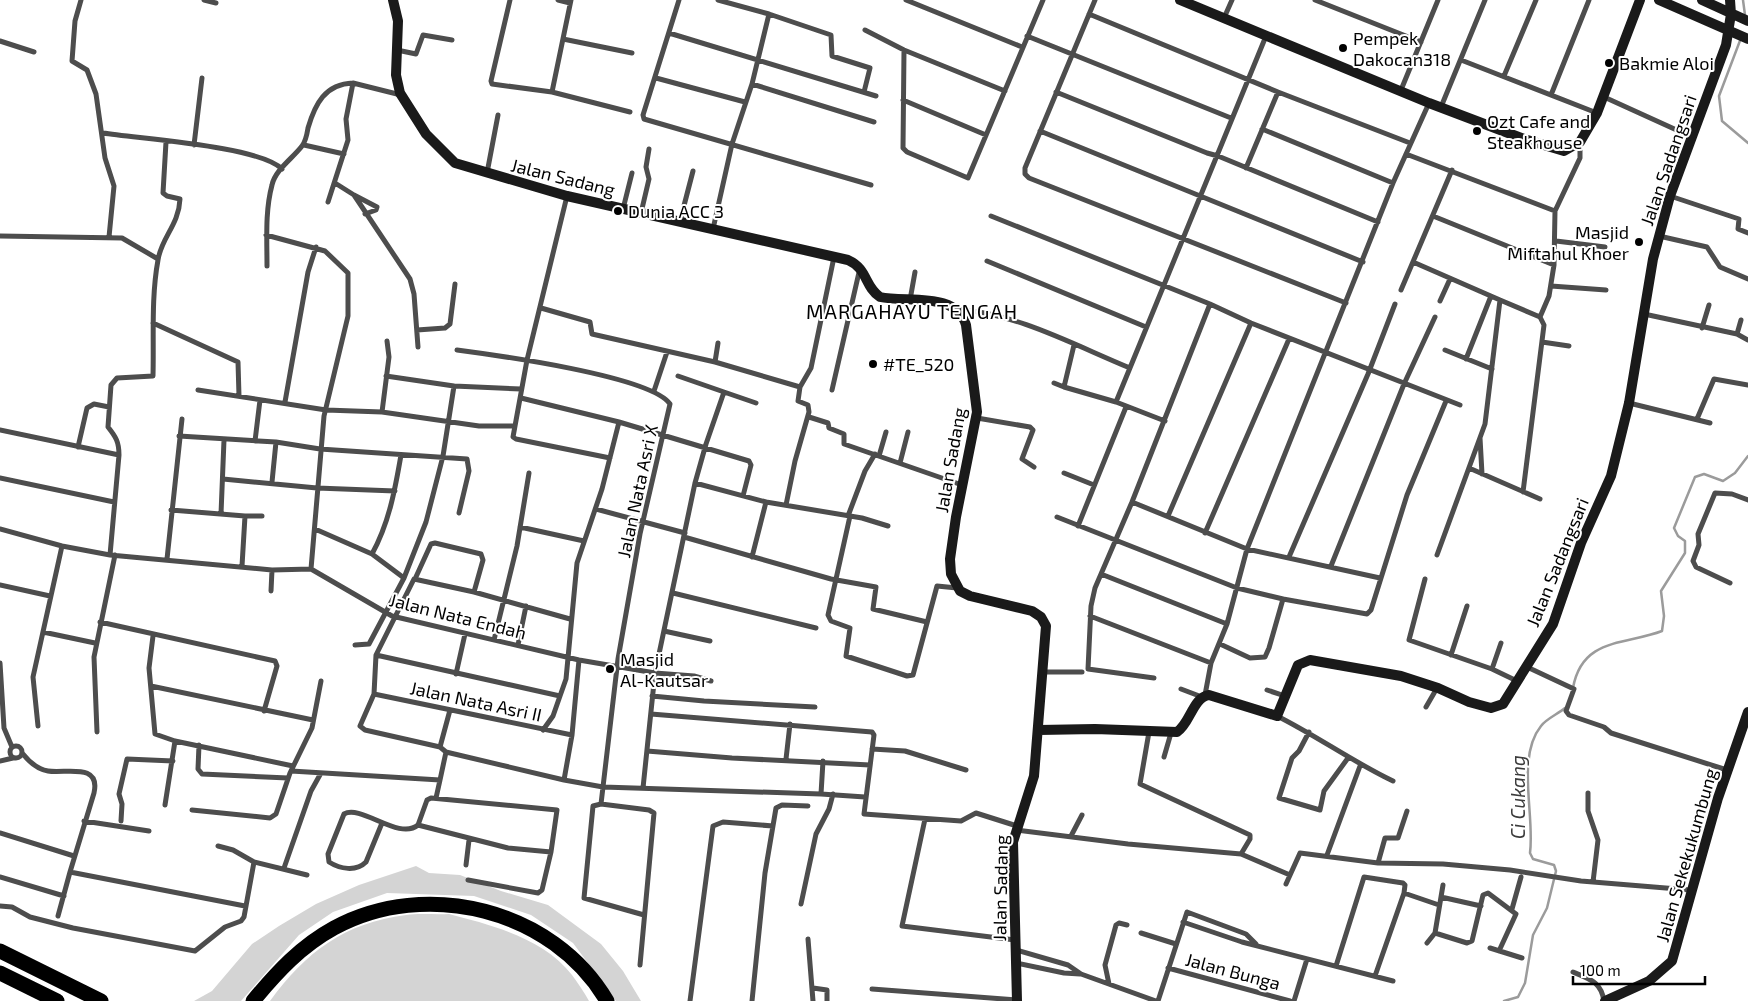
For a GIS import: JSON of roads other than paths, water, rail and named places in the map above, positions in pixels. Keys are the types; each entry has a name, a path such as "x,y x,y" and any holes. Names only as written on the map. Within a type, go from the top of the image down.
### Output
{"highway":[{"path":"253,1001 282,966 334,928 376,910 415,903 443,903 471,907 507,918 527,927 572,960 586,974 607,1001"},
{"path":"264,1001 292,966 344,929 381,914 438,908 483,916 533,937 566,961 589,985 599,1001"},
{"path":"0,951 101,1001"},
{"path":"0,973 56,1001"}],"street":[{"path":"81,0 75,21 72,61 84,67 92,80 105,158 114,186 109,237"},
{"path":"204,0 216,3"},
{"name":"Jalan Sadang","path":"393,0 398,17 396,75 401,95 426,134 452,160 487,174 567,196 848,260 860,266"},
{"path":"510,0 491,84 552,92 630,112"},
{"path":"552,92 571,1 558,0"},
{"path":"679,0 643,115 644,119 871,185"},
{"path":"718,0 770,14 832,36 832,56 870,68 864,92"},
{"path":"906,0 1022,47"},
{"path":"904,50 904,150 966,179 970,177 1043,0"},
{"path":"1095,0 1025,168 1025,174 1030,178 1346,303"},
{"path":"1180,0 1441,107 1556,150 1569,149 1580,142 1597,113 1640,0"},
{"path":"1224,18 1232,0"},
{"path":"1315,0 1420,42"},
{"path":"1401,90 1437,0"},
{"path":"1441,107 1485,0"},
{"path":"1504,76 1536,0"},
{"path":"1551,95 1589,0"},
{"path":"1659,0 1748,39"},
{"path":"1702,0 1748,21"},
{"name":"Jalan Sadangsari","path":"1277,716 1295,669 1305,660 1384,673 1438,688 1469,702 1497,708 1503,704 1518,682 1553,624 1581,543 1611,476 1629,403 1659,236 1670,196 1733,32 1734,15 1730,0"},
{"path":"712,230 732,144 752,84 770,14"},
{"path":"1089,14 1278,92 1410,143"},
{"path":"865,30 904,50 1006,91"},
{"path":"669,33 876,96"},
{"path":"397,50 415,54 423,35 452,40"},
{"path":"1116,402 1202,196 1231,118 1266,35"},
{"path":"1027,36 1072,56 1231,118"},
{"path":"563,39 632,53"},
{"path":"0,41 34,52"},
{"path":"1461,60 1597,113"},
{"path":"194,145 202,78"},
{"path":"656,78 745,102"},
{"path":"267,266 266,235 272,182 304,145 320,98 334,86 353,83 401,95"},
{"path":"328,202 348,140 346,119 353,83"},
{"path":"752,84 874,122"},
{"path":"1056,92 1378,222"},
{"path":"1246,168 1278,92"},
{"path":"1604,97 1692,137"},
{"path":"903,100 986,135"},
{"path":"1039,730 1095,729 1171,733 1180,730 1204,696 1211,663 1227,624 1247,549 1393,183 1429,102"},
{"path":"487,174 498,115"},
{"path":"1262,129 1393,183"},
{"path":"1040,131 1363,262"},
{"path":"102,133 194,145 262,157 282,169"},
{"path":"97,732 95,643 112,555 114,502 119,455 119,444 116,435 108,427 111,385 114,379 153,376 153,323 158,259 178,217 180,203 180,199 163,193 166,142"},
{"path":"1540,317 1551,286 1554,266 1556,241 1555,211 1580,158 1580,142"},
{"path":"304,145 344,154"},
{"path":"641,213 649,179 646,167 649,149"},
{"path":"1406,154 1555,211"},
{"path":"1401,290 1452,170"},
{"path":"680,221 685,195 693,172"},
{"path":"623,208 632,173"},
{"path":"335,183 377,207 376,210 365,214"},
{"path":"354,195 410,279 418,347"},
{"path":"567,196 527,360 514,437 516,439 610,458"},
{"path":"1670,196 1738,218 1738,229 1748,233"},
{"path":"991,216 1210,304 1251,323 1460,405"},
{"path":"1433,216 1554,266"},
{"path":"0,529 62,546 112,555 272,570 311,569 320,449 326,410 348,316 348,273 325,251 316,247 266,235"},
{"path":"0,236 109,237 129,240 158,259"},
{"path":"1659,236 1706,247 1720,267 1748,278"},
{"path":"1556,241 1606,247"},
{"path":"285,402 308,272 316,247"},
{"path":"786,505 795,461 809,417 809,406 797,400 800,387 812,368 834,257"},
{"path":"987,261 1146,327"},
{"path":"1412,262 1540,317 1544,325 1523,492"},
{"path":"860,266 877,295 890,299 944,303 957,309 984,312 1013,319 1130,368"},
{"path":"832,390 860,266"},
{"path":"910,300 915,272"},
{"path":"1440,301 1450,279"},
{"path":"417,330 445,328 450,324 455,284"},
{"path":"1551,286 1606,290"},
{"path":"1466,359 1491,296"},
{"path":"1437,555 1480,437 1488,407 1500,300"},
{"path":"1154,678 1088,669 1092,597 1132,502 1210,304"},
{"path":"1289,557 1395,304"},
{"path":"1702,328 1709,305"},
{"path":"541,308 590,322 591,334 715,362 800,387"},
{"name":"Jalan Sadang","path":"957,309 966,325 977,418 962,485 950,559 951,574 957,588 970,596 1032,611 1041,617 1046,626 1034,776 1013,842 1017,1001"},
{"path":"1644,314 1736,334 1748,340"},
{"path":"1331,566 1404,384 1434,317"},
{"path":"1736,334 1741,320"},
{"path":"153,323 238,362 239,396"},
{"path":"1168,516 1251,323"},
{"path":"1205,533 1290,338"},
{"path":"382,412 389,350 387,341"},
{"path":"1542,342 1569,346"},
{"path":"715,362 718,343"},
{"path":"1064,387 1074,345"},
{"path":"457,350 527,360 586,372 654,391 667,352"},
{"path":"1445,350 1492,369"},
{"path":"386,376 454,386 521,389"},
{"path":"678,376 756,404"},
{"path":"1697,420 1714,378 1748,385"},
{"path":"1054,382 1064,387 1116,402 1164,421"},
{"path":"454,386 443,456 426,522 389,615 376,655 374,694 360,723 362,728 440,747 446,752 564,780 603,787 832,794 865,797"},
{"path":"198,390 285,402 326,410 382,412 448,422 515,426"},
{"name":"Jalan Nata Asri X","path":"601,804 617,666 643,520 661,436 670,404 654,391"},
{"path":"643,788 655,673 695,483 704,449 724,392"},
{"path":"521,398 619,422 751,462 743,496"},
{"path":"255,441 260,400"},
{"path":"1057,517 1237,588 1283,600 1367,614 1371,610 1408,495 1446,401"},
{"path":"1629,403 1710,423"},
{"path":"78,446 87,408 94,404 109,407"},
{"path":"1078,526 1126,407"},
{"path":"809,417 828,422 829,428 844,434 844,444 962,485"},
{"path":"977,418 1030,427 1033,430 1022,459 1034,467"},
{"path":"167,559 182,419"},
{"path":"543,730 553,716 566,679 570,618 578,562 596,509 619,422"},
{"path":"0,430 119,455"},
{"path":"886,432 877,455 865,471 849,516 828,615 831,621 850,628 846,656 911,676 938,585 957,588"},
{"path":"900,463 908,432"},
{"path":"179,436 276,442 320,449 467,459 469,464 459,513"},
{"path":"1480,437 1483,453 1482,474"},
{"path":"221,514 224,479 224,440"},
{"path":"272,482 276,442"},
{"path":"372,554 383,533 395,491 401,455"},
{"path":"1469,468 1540,499"},
{"path":"494,640 520,527 529,473"},
{"path":"1064,473 1094,485"},
{"path":"0,478 114,502"},
{"path":"224,479 272,482 317,488 395,491"},
{"path":"695,483 766,502 849,516 888,526"},
{"path":"1730,583 1696,567 1693,561 1699,545 1698,534 1715,493 1732,494 1748,500"},
{"path":"752,557 766,502"},
{"path":"1132,502 1247,549 1380,578"},
{"path":"596,509 643,520 752,557 835,580 877,588 873,609 927,622"},
{"path":"171,510 262,516"},
{"path":"242,566 245,516"},
{"path":"520,527 584,541"},
{"path":"315,528 372,554 404,578"},
{"path":"355,645 369,644 415,579 431,544 435,542 481,554 483,560 474,592"},
{"path":"38,726 33,677 62,546"},
{"name":"Jalan Nata Endah","path":"311,569 389,615 568,658 655,673 694,676 711,681"},
{"path":"271,590 272,570"},
{"path":"1101,574 1227,624"},
{"path":"415,579 474,592 570,618"},
{"path":"1425,579 1409,640 1492,669 1518,682"},
{"path":"0,585 50,596"},
{"path":"673,593 816,628"},
{"path":"1220,644 1250,658 1265,657 1283,600"},
{"path":"518,645 526,606"},
{"path":"1451,655 1467,606"},
{"path":"1090,616 1211,663"},
{"path":"100,622 153,636 275,661 278,666 264,711"},
{"path":"664,631 710,641"},
{"path":"43,632 95,643"},
{"path":"456,674 465,634"},
{"path":"153,636 149,668 155,734 175,741 200,745 292,768 321,772 440,780"},
{"path":"1492,669 1501,643"},
{"path":"376,655 560,696"},
{"path":"564,780 572,735 579,660"},
{"path":"0,663 2,726 12,747 10,750 13,758"},
{"path":"1527,667 1572,688 1566,711 1569,716 1604,727 1611,733 1727,770"},
{"path":"1043,672 1082,672"},
{"path":"192,810 270,818 278,810 292,768 306,742 313,720 321,681"},
{"path":"151,686 313,720"},
{"path":"1426,707 1438,688"},
{"path":"1181,689 1204,696 1220,697 1277,716 1309,732 1360,766 1393,782"},
{"path":"1267,690 1285,696"},
{"name":"Jalan Nata Asri II","path":"374,694 572,735"},
{"path":"652,696 815,707"},
{"path":"440,747 450,710"},
{"name":"Jalan Sekekukumbung","path":"1604,1001 1649,981 1672,961 1690,890 1727,770 1748,712"},
{"path":"651,714 872,732 874,736 865,797 865,814 962,821 976,813 1016,828 1071,836 1241,854 1290,875"},
{"path":"786,759 790,724"},
{"path":"1149,732 1140,784 1250,835 1250,839 1241,854"},
{"path":"1309,732 1299,751 1292,758 1278,798 1320,810 1325,796 1324,792 1348,758"},
{"path":"1164,757 1171,733"},
{"path":"165,805 175,741"},
{"path":"200,745 198,769 202,774 288,778"},
{"path":"12,747 20,746 22,754 32,765 48,771 89,774 96,786 84,821 58,916"},
{"path":"872,749 905,751 966,770"},
{"path":"647,751 732,758 786,759 870,765"},
{"path":"436,798 446,752"},
{"path":"0,762 20,757 22,754"},
{"path":"121,821 122,804 119,794 126,758 173,761"},
{"path":"821,794 823,761"},
{"path":"1327,855 1360,766"},
{"path":"284,868 298,824 321,772"},
{"path":"1588,793 1588,811 1598,840 1593,882"},
{"path":"801,904 816,834 829,809 832,794"},
{"path":"382,823 366,862 361,867 348,869 329,862 328,854 344,814 351,811 382,823 412,829 418,825 427,800 436,798 556,809 558,815 542,890 538,893 468,880"},
{"path":"640,965 654,813 649,810 601,804 591,808 584,898 644,915"},
{"path":"752,1001 765,873 778,805 808,806"},
{"path":"1378,863 1385,838 1398,838 1407,811"},
{"path":"1071,836 1082,816"},
{"path":"924,819 902,926 1015,945 1068,965 1081,974 1157,1001 1187,912 1246,934 1256,944"},
{"path":"84,821 149,831"},
{"path":"690,1001 713,826 723,822 773,826"},
{"path":"418,825 469,840 508,848 551,852"},
{"path":"0,833 74,856"},
{"path":"466,864 469,840"},
{"path":"218,846 233,850 254,862 307,875"},
{"path":"1286,884 1300,853 1378,863 1510,870 1593,882 1690,890"},
{"path":"0,906 12,907 30,918 190,951 199,949 225,926 244,917 254,862"},
{"path":"70,872 245,906"},
{"path":"1512,909 1522,876"},
{"path":"0,877 64,896"},
{"path":"1336,966 1364,877 1403,883 1405,885 1404,893 1375,976"},
{"path":"1427,943 1435,933 1443,885"},
{"path":"1404,893 1439,905"},
{"path":"1435,933 1467,942 1472,941 1483,895 1488,893 1512,909 1516,915 1499,951"},
{"path":"1441,897 1481,906"},
{"path":"1183,922 1242,942 1256,944 1393,981"},
{"path":"1109,984 1105,965 1116,925 1119,923 1127,925"},
{"path":"1141,933 1176,944"},
{"path":"808,939 813,1001"},
{"path":"1490,948 1522,958"},
{"path":"1294,1001 1307,959"},
{"path":"1016,963 1064,974 1081,974"},
{"name":"Jalan Bunga","path":"1168,968 1290,1001"},
{"path":"1572,972 1594,981 1600,986 1604,1001"},
{"path":"813,988 826,989 827,1001"},
{"path":"872,989 1017,1001"}],"waterway":[{"name":"Ci Cukang","path":"1743,0 1745,15"},
{"name":"Ci Cukang","path":"1741,38 1719,96 1722,121 1748,143"},
{"name":"Ci Cukang","path":"1573,688 1578,671 1596,651 1620,642 1662,631 1664,616 1661,591 1685,553 1685,541 1678,536 1674,528 1695,477 1704,474 1723,481 1735,473 1748,456"},
{"name":"Ci Cukang","path":"1504,1001 1518,997 1525,983 1533,935 1547,908 1556,871 1554,865 1533,859 1530,853 1529,754 1541,726 1565,708"}],"place":[{"name":"Pempek Dakocan318","path":"1343,48"},
{"name":"Bakmie Aloi","path":"1609,63"},
{"name":"Ozt Cafe and Steakhouse","path":"1477,131"},
{"name":"Dunia ACC 3","path":"618,211"},
{"name":"Masjid Miftahul Khoer","path":"1639,242"},
{"name":"#TE_520","path":"873,364"},
{"name":"Masjid Al-Kautsar","path":"610,669"}],"district":[{"name":"MARGAHAYU TENGAH","path":"912,311"}]}
